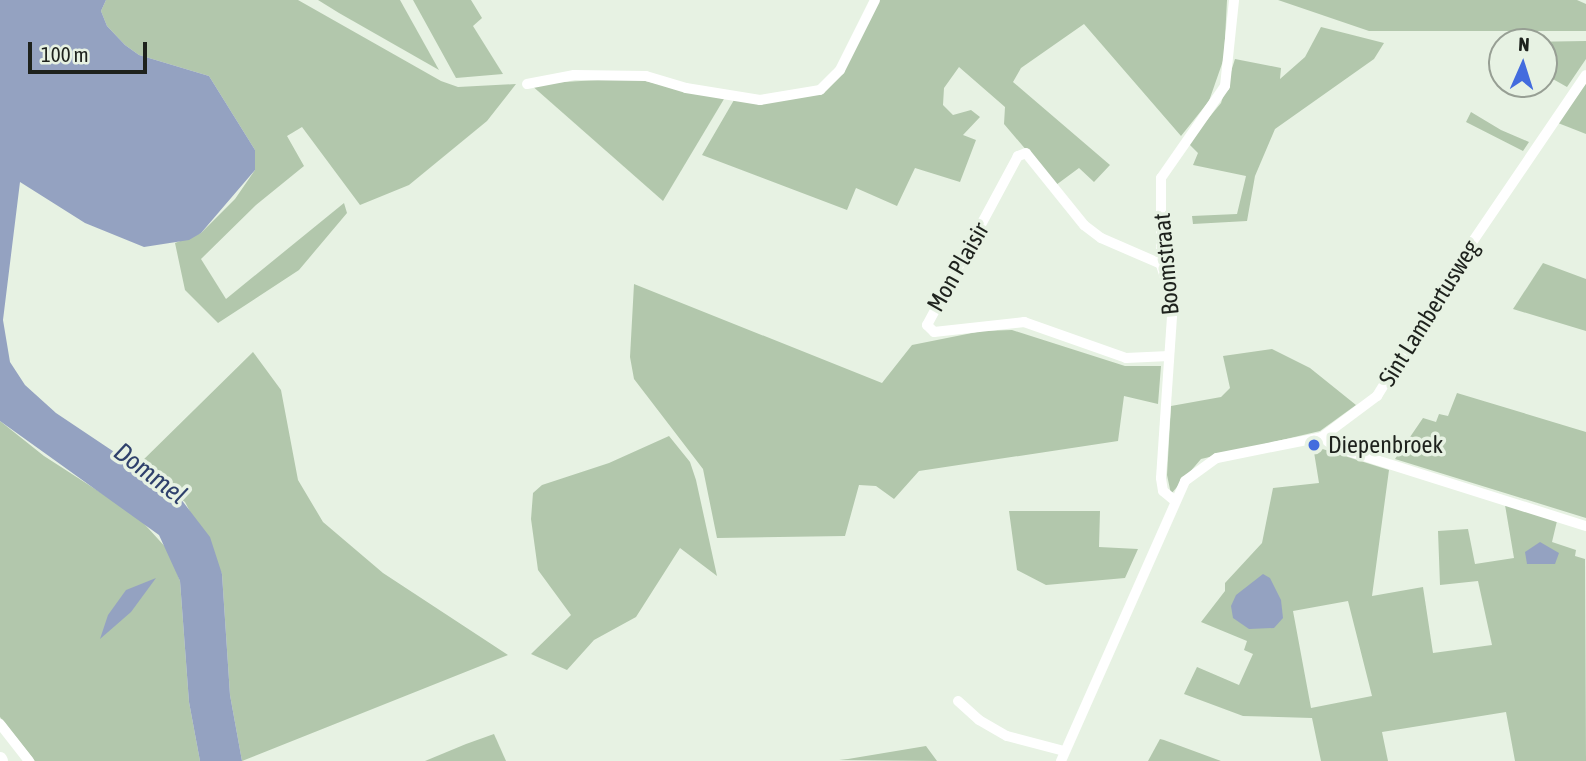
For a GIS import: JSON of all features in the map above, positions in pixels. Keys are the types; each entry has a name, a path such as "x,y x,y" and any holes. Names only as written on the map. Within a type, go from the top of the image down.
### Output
{"street":[{"path":"527,83 574,75 646,76 686,88 760,100 820,90 840,69 875,0"},
{"name":"Boomstraat","path":"1174,500 1163,491 1161,478 1173,302 1161,264 1161,178 1225,86 1234,0"},
{"name":"Sint Lambertusweg","path":"1062,756 1174,500 1203,464 1322,437 1366,407 1386,384 1471,244 1586,75"},
{"name":"Mon Plaisir","path":"1161,264 1101,238 1084,225 1026,153 1018,156 927,325 934,332 1024,322 1126,358 1169,356"},
{"path":"1322,437 1335,447 1586,526"},
{"path":"958,701 979,720 1007,737 1062,756"},
{"path":"0,724 29,761"}],"green space":[{"path":"106,0 298,0 441,81 458,87 516,84 487,121 409,185 360,205 302,127 287,136 304,166 256,205 201,259 226,299 344,203 347,213 299,270 218,323 185,290 175,243 201,233 235,199 255,170 255,150 209,76 139,55 125,45 107,26 101,11"},
{"path":"318,0 400,0 439,70 339,13"},
{"path":"413,0 471,0 482,18 473,26 503,74 456,78"},
{"path":"877,0 1227,0 1224,58 1209,101 1181,136 1084,24 1021,68 1013,82 1110,165 1094,182 1079,168 1056,185 1004,124 1005,107 959,67 944,88 943,105 953,115 971,110 980,117 963,135 976,140 960,182 915,168 897,206 856,188 847,210 702,155 734,100 788,100 830,84"},
{"path":"1278,0 1577,0 1586,4 1586,31 1558,31 1558,28 1488,28 1488,31 1369,31"},
{"path":"1321,27 1384,43 1374,59 1275,129 1255,176 1247,221 1193,224 1192,216 1237,214 1246,176 1193,165 1198,153 1188,143 1221,103 1235,59 1281,68 1280,79 1305,57"},
{"path":"1558,41 1586,41 1586,59 1567,87 1558,82"},
{"path":"632,78 724,99 663,201 530,84"},
{"path":"1586,83 1586,134 1558,123"},
{"path":"1471,112 1501,130 1529,142 1523,151 1466,122"},
{"path":"1543,263 1586,279 1586,331 1513,309"},
{"path":"634,284 882,383 912,345 982,331 1012,330 1125,366 1161,366 1158,404 1124,396 1118,441 919,471 894,499 876,486 859,485 845,536 717,538 703,469 634,379 630,357"},
{"path":"1272,349 1310,368 1356,405 1320,431 1201,459 1171,494 1167,475 1171,406 1221,397 1230,388 1223,356"},
{"path":"253,352 281,390 298,480 323,522 383,573 508,655 242,761 230,695 222,574 185,502 137,466"},
{"path":"1457,393 1586,432 1586,518 1395,459 1423,418 1436,422 1439,414 1448,416"},
{"path":"0,421 44,456 137,516 169,551 180,581 189,702 200,761 35,761 0,717"},
{"path":"669,436 690,462 717,576 680,548 636,617 594,640 567,670 531,654 571,615 538,570 531,519 533,493 542,485 609,463"},
{"path":"1313,446 1389,470 1372,596 1423,587 1433,653 1492,645 1478,581 1440,585 1438,531 1468,529 1475,564 1514,558 1505,505 1557,521 1552,542 1576,550 1575,556 1585,559 1586,761 1515,761 1506,712 1382,732 1388,761 1321,761 1312,718 1243,716 1184,694 1197,667 1239,685 1253,654 1244,650 1247,641 1201,622 1225,591 1225,583 1262,543 1273,488 1319,483","holes":["1348,601 1372,696 1311,708 1293,611"]},
{"path":"1009,511 1100,511 1099,547 1138,549 1125,578 1046,585 1017,570"},
{"path":"494,734 506,761 425,761 466,744"},
{"path":"1160,739 1164,740 1221,761 1148,761"},
{"path":"926,746 937,761 839,760 848,759"}],"water":[{"path":"0,0 106,0 101,11 107,26 125,45 139,55 209,76 255,150 255,170 201,233 189,240 144,247 85,223 20,182 3,320 10,362 25,385 56,413 177,494 210,537 222,574 230,695 242,761 200,761 189,702 180,581 159,535 0,421"},
{"path":"1540,542 1559,553 1555,564 1527,564 1525,552"},
{"path":"1263,574 1270,578 1281,600 1283,618 1274,628 1249,629 1233,618 1231,606 1236,595"},
{"path":"156,578 131,612 100,639 108,615 126,590"}],"place":[{"name":"Diepenbroek","path":"1314,445"}],"water label":[{"name":"Dommel","path":"150,474"}]}
